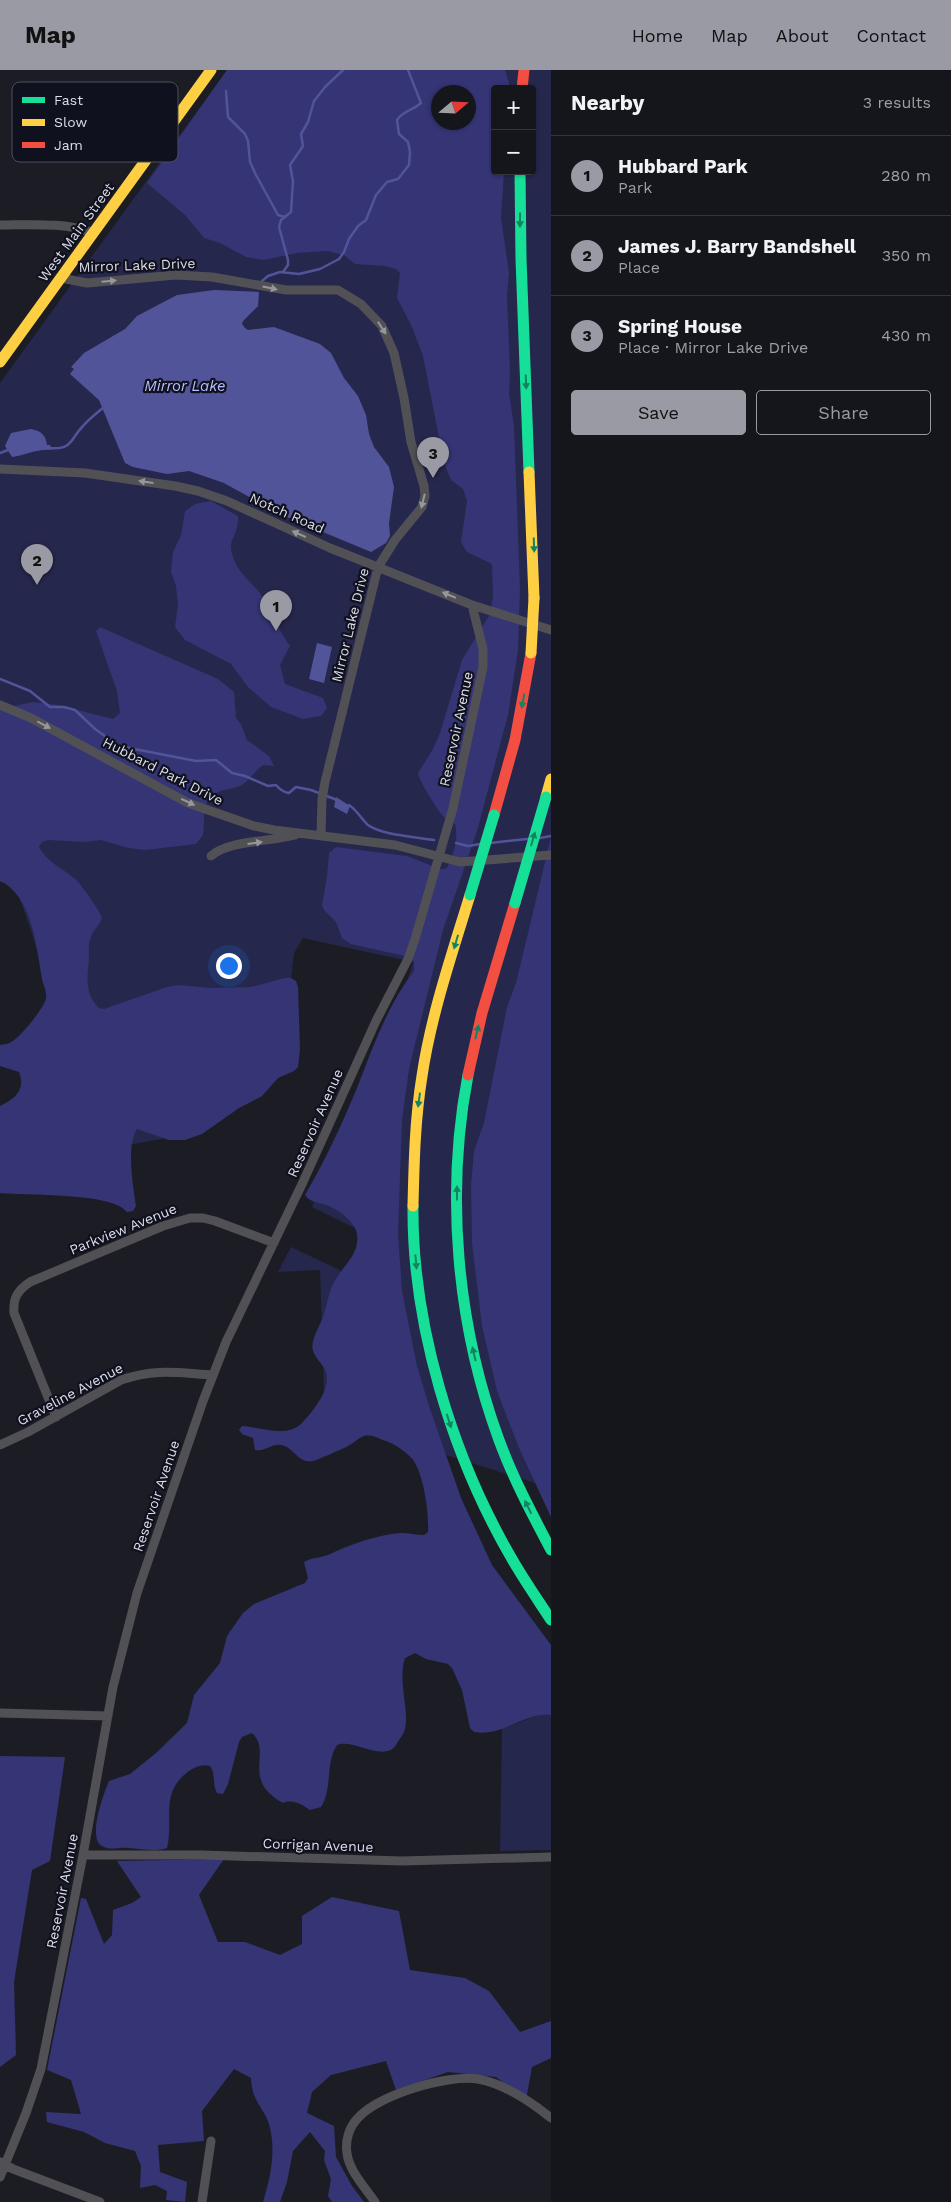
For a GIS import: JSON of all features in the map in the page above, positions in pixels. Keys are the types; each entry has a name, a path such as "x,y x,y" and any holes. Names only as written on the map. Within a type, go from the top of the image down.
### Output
{"main road":[{"name":"West Main Street","path":"178,116 211,70"},
{"path":"522,85 524,70"},
{"name":"West Main Street","path":"0,362 145,162"},
{"path":"520,175 522,282 534,598 531,653 517,733 433,1027 420,1093 414,1143 413,1186 417,1273 425,1328 435,1374 460,1453 482,1505 501,1542 551,1620"},
{"path":"551,779 481,1018 467,1082 458,1158 458,1236 468,1330 486,1403 513,1475 551,1550"}],"street":[{"path":"0,225 63,227 84,230 94,234"},
{"name":"Mirror Lake Drive","path":"61,278 87,283 176,275 212,277 286,290 338,290 348,294 361,304 382,326 394,352 411,442 424,486 425,496 422,507 395,540 378,567 325,782 322,799 321,835"},
{"name":"Notch Road","path":"0,469 85,473 198,491 226,501 378,567 472,605 551,630"},
{"name":"Reservoir Avenue","path":"0,2177 2,2163 26,2113 41,2069 119,1657 137,1593 213,1375 237,1318 274,1243 376,1021 408,959 439,857 463,764 483,667 483,649 472,605"},
{"name":"Hubbard Park Drive","path":"0,705 31,718 196,806 254,826 411,848 439,857"},
{"path":"211,856 225,847 278,840 300,833"},
{"path":"439,857 469,863 551,855"},
{"name":"Parkview Avenue","path":"56,1417 14,1313 13,1304 16,1295 30,1282 163,1226 190,1218 215,1221 274,1243"},
{"name":"Graveline Avenue","path":"0,1445 56,1417 121,1380 136,1375 165,1371 213,1375"},
{"path":"0,1713 108,1716"},
{"name":"Corrigan Avenue","path":"83,1855 218,1855 402,1861 551,1857"},
{"path":"375,2202 350,2163 346,2143 358,2116 393,2096 448,2079 476,2078 511,2091 551,2118"},
{"path":"202,2202 211,2141"},
{"path":"2,2163 100,2202"}],"shaded area":[{"path":"227,70 551,70 551,1488 325,1417 320,1270 278,1272 291,1247 348,1274 367,1234 312,1207 318,1194 311,1191 407,981 413,962 303,938 294,953 291,979 200,1132 134,1144 24,1156 58,1027 32,933 13,880 0,882 0,383 160,162 178,162 178,138"},
{"path":"227,70 505,70 509,85 491,85 491,175 504,175 501,218 509,272 507,296 509,393 514,426 520,588 518,650 508,715 477,831 443,930 409,1069 402,1120 398,1233 402,1291 417,1366 430,1409 461,1498 492,1565 551,1645 551,1715 532,1717 495,1731 485,1733 474,1732 470,1728 462,1690 452,1668 448,1664 426,1659 415,1653 405,1658 403,1667 402,1677 406,1716 404,1732 391,1750 384,1752 351,1745 337,1745 331,1760 325,1800 321,1807 310,1810 294,1802 283,1803 270,1794 263,1785 260,1776 260,1749 258,1741 252,1733 242,1737 239,1742 228,1784 223,1794 217,1793 210,1766 196,1767 180,1779 174,1788 169,1807 169,1838 167,1848 153,1850 108,1848 102,1846 98,1841 96,1825 109,1781 130,1774 156,1753 187,1723 194,1695 220,1663 227,1636 243,1613 254,1604 305,1583 308,1578 304,1562 307,1560 327,1555 373,1538 401,1533 424,1535 428,1532 425,1495 418,1468 408,1455 393,1444 373,1436 364,1436 342,1449 316,1460 308,1461 281,1445 255,1450 253,1438 242,1434 239,1430 242,1426 273,1431 295,1428 311,1413 325,1390 327,1375 315,1356 312,1345 333,1284 356,1249 357,1234 354,1225 335,1209 310,1200 305,1195 339,1129 388,1013 404,984 414,971 414,962 409,957 351,944 342,938 336,922 324,910 322,905 329,853 336,847 407,856 440,869 446,869 455,848 455,824 445,818 440,812 424,787 418,773 433,749 440,733 462,660 490,614 493,597 492,564 467,552 461,542 467,501 463,489 451,480 444,463 423,356 412,327 397,298 400,273 396,269 385,266 355,264 344,255 327,251 297,253 264,260 246,257 220,243 204,238 185,215 147,183 162,162 178,162 178,139"},
{"path":"211,501 238,516 238,523 231,546 233,558 240,571 264,599 290,646 280,665 285,684 323,698 327,708 321,716 303,719 271,707 248,687 231,664 185,640 175,627 178,605 176,586 171,572 173,552 181,535 185,511 195,504"},
{"path":"100,627 218,679 234,692 236,718 241,724 247,740 269,756 274,766 263,765 243,784 214,794 209,799 205,809 203,835 196,844 146,850 128,848 101,840 84,842 48,840 42,842 39,847 42,852 50,861 77,881 102,917 89,943 88,986 91,998 99,1008 104,1009 178,985 210,988 251,987 291,978 296,981 298,987 300,1049 298,1067 294,1071 278,1078 262,1096 239,1108 202,1134 185,1140 169,1140 137,1129 131,1155 136,1206 133,1211 127,1212 118,1206 104,1201 87,1198 0,1193 0,1106 18,1093 21,1078 19,1072 0,1066 0,1045 11,1042 26,1029 45,1002 46,995 35,938 26,910 11,888 0,881 0,709 33,702 58,705 113,719 120,713 117,691 96,631"},
{"path":"551,837 551,1517 519,1448 497,1391 482,1326 472,1243 471,1185 474,1151 484,1123 507,1007 516,983"},
{"path":"541,1714 551,1715 551,1850 500,1851 502,1729"},
{"path":"0,1756 65,1757 50,1861 32,1870 14,1982 16,2055 0,2067"},
{"path":"224,1859 199,1895 218,1942 245,1942 280,1955 302,1944 302,1916 332,1897 399,1911 410,1970 465,1978 489,1991 520,2032 551,2021 551,2058 532,2067 526,2100 496,2077 448,2072 396,2090 386,2061 331,2075 312,2092 307,2113 334,2126 336,2157 352,2186 364,2202 332,2202 328,2196 331,2179 324,2160 325,2151 310,2132 293,2151 287,2182 280,2202 263,2202 270,2175 272,2137 268,2121 256,2100 251,2078 234,2069 202,2111 204,2141 158,2145 160,2172 187,2182 185,2202 166,2200 167,2191 155,2185 140,2188 141,2166 135,2151 105,2143 84,2132 47,2122 46,2112 81,2114 71,2080 47,2070 81,1898 86,1899 104,1944 112,1935 113,1910 132,1903 141,1897 117,1861"}],"water":[{"name":"Mirror Lake","path":"214,290 259,292 258,306 243,321 242,324 245,328 248,330 274,327 320,344 331,353 344,378 358,396 366,415 369,434 374,447 389,467 394,487 389,523 390,536 386,543 371,552 282,515 224,483 189,471 167,474 133,467 125,463 99,400 70,374 74,369 71,367 84,353 125,329 137,316 177,295"},
{"path":"31,429 43,434 47,445 50,445 52,450 37,451 12,457 5,446 11,433"},
{"path":"317,643 332,647 324,683 309,679"},
{"path":"336,797 350,806 347,814 334,807"}],"waterway":[{"path":"283,272 288,265 288,260 279,227 281,220 291,212 293,181 290,165 303,146 301,134 308,122 314,101 325,87 343,70"},
{"path":"262,281 268,276 280,272 299,274 320,269 339,259 349,239 358,226 366,220 376,195 387,182 398,179 409,165 410,152 408,142 399,134 397,120 402,114 421,103 408,70"},
{"path":"226,91 228,117 245,134 248,141 250,162 256,175 278,215 285,217"},
{"path":"50,448 63,447 70,443 85,423 104,407"},
{"path":"0,453 8,450"},
{"path":"0,679 30,691 50,707 64,707 75,710 95,729 119,746 196,761 216,760 232,773 245,776 268,786 276,785 285,792 289,793 296,787 311,790 337,800"},
{"path":"349,805 368,825 381,831 434,840"},
{"path":"540,838 551,836"},
{"path":"490,843 527,839"},
{"path":"456,843 468,846 480,844"}],"traffic: fast":[{"path":"520,175 521,259 529,472"},
{"path":"515,903 546,797"},
{"path":"470,895 494,815"},
{"path":"468,1075 461,1120 457,1167 457,1213 459,1260 473,1352 485,1397 504,1454 551,1550"},
{"path":"413,1206 420,1297 428,1343 454,1433 490,1519 517,1567 551,1620"}],"traffic: slow":[{"path":"178,116 211,70"},
{"path":"0,362 145,162"},
{"path":"529,472 534,598"},
{"path":"531,653 534,598"},
{"path":"546,797 551,779"},
{"path":"413,1206 416,1124 426,1053 443,985 470,895"}],"traffic: jam":[{"path":"522,85 524,70"},
{"path":"494,815 515,740 531,653"},
{"path":"468,1075 482,1013 515,903"}],"place":[{"name":"Spring House","path":"433,478"},
{"name":"James J. Barry Bandshell","path":"37,585"},
{"name":"Hubbard Park","path":"276,631"}]}
